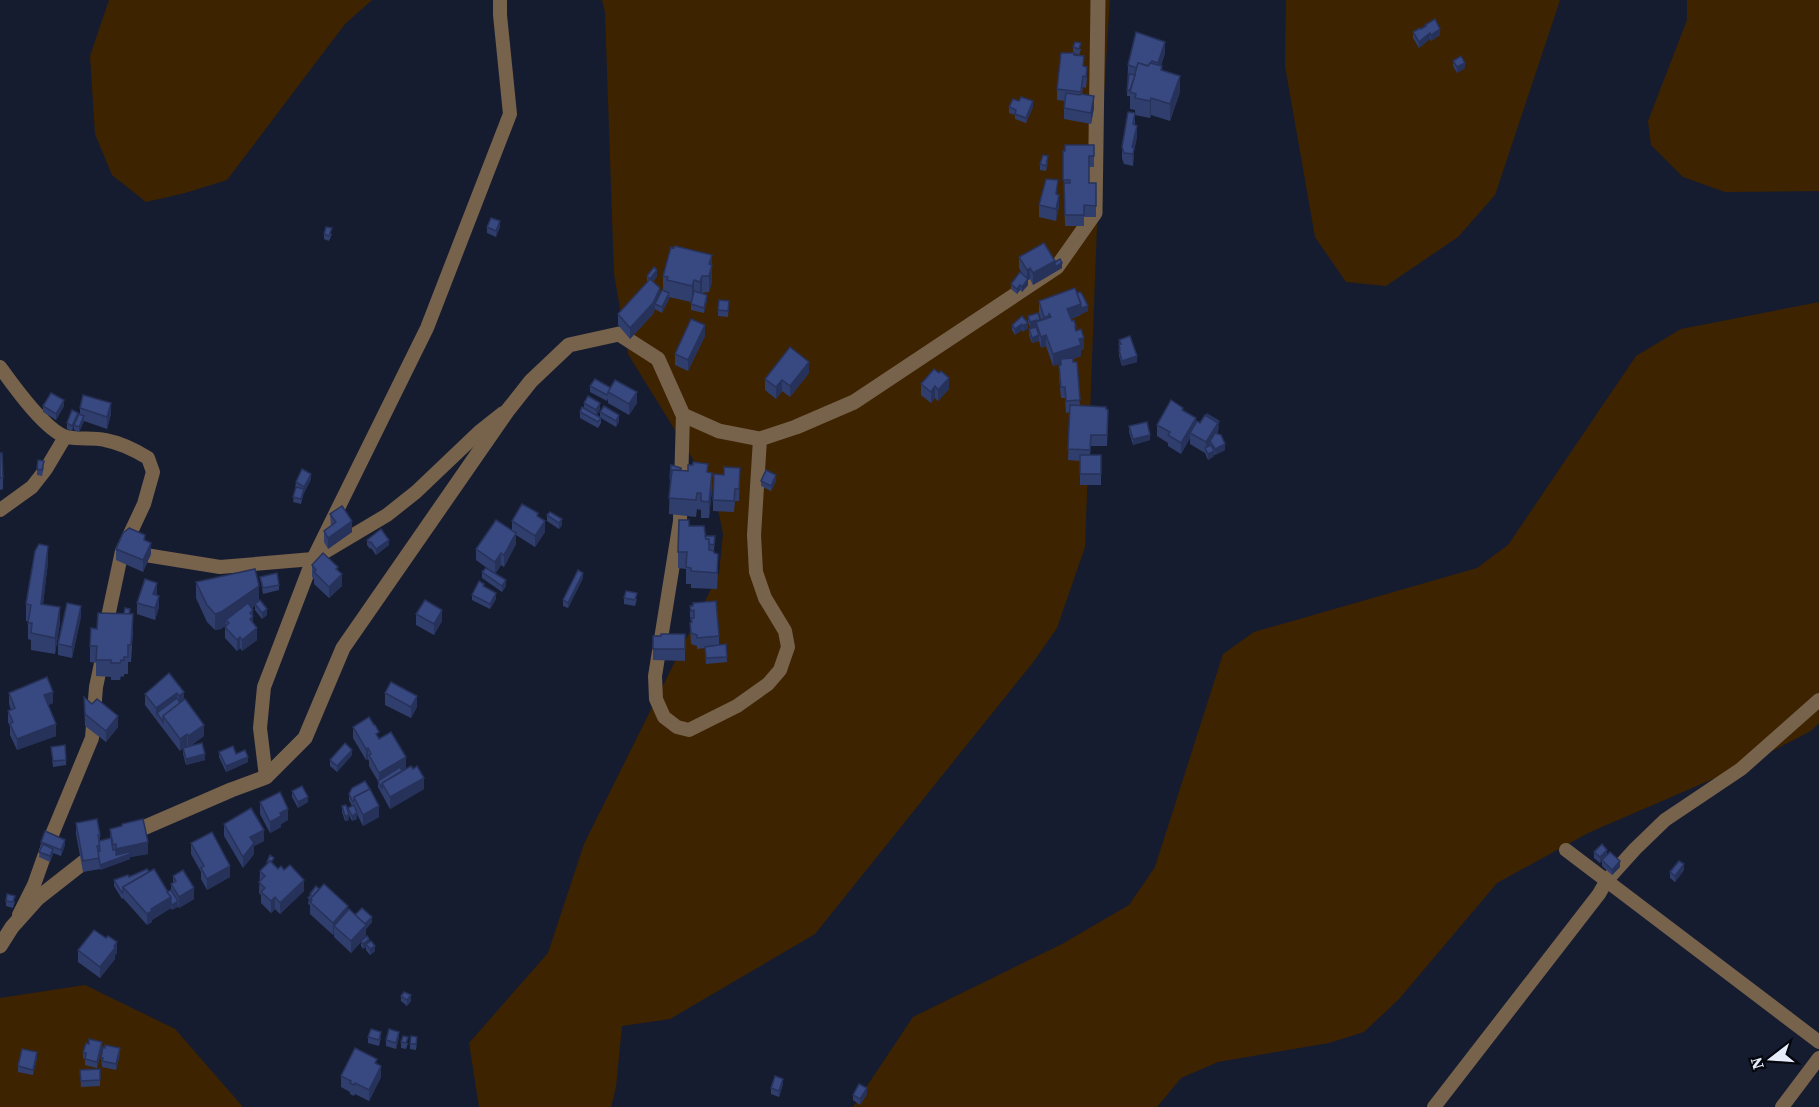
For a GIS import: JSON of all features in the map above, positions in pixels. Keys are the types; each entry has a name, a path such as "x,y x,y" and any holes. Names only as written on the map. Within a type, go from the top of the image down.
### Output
{"street":[{"path":"266,777 260,728 264,687 313,559 427,328 510,114 500,0"},
{"path":"683,415 719,431 760,440 796,427 854,402 1058,267 1095,213 1098,0"},
{"path":"12,927 38,898 105,845 266,777 305,738 343,648 508,410 531,381 569,345 619,334 658,359 683,415 680,521 655,676 656,699 664,717 677,727 689,730 736,706 768,684 780,670 788,647 785,631 765,598 756,572 754,535 760,440"},
{"path":"0,367 28,405 65,437 105,440 133,449 148,458 153,472 144,504 122,551 96,687 92,738 51,837 34,885 0,946"},
{"path":"122,551 220,567 313,559 387,515 416,492 479,432 508,410"},
{"path":"0,510 32,487 65,437"},
{"path":"1434,1107 1599,894 1607,880 1635,849 1665,820 1741,769 1819,700"},
{"path":"1566,850 1819,1042"},
{"path":"1782,1107 1819,1058"}],"shaded area":[{"path":"109,0 372,0 345,24 227,180 146,202 112,175 95,134 90,56"},
{"path":"602,0 1110,0 1099,172 1085,547 1057,628 1034,661 815,934 670,1019 622,1026 616,1087 611,1107 479,1107 469,1043 548,953 584,844 719,573 723,534 715,495 628,354 614,274 605,12"},
{"path":"1286,0 1560,0 1495,195 1458,237 1386,286 1346,282 1315,237 1285,66"},
{"path":"1687,0 1819,0 1819,191 1725,192 1683,177 1651,145 1648,121 1687,20"},
{"path":"1819,302 1819,723 1811,731 1743,766 1588,833 1497,883 1399,999 1364,1032 1329,1043 1218,1062 1181,1078 1157,1107 853,1107 913,1017 1062,944 1129,905 1155,867 1223,654 1254,632 1477,568 1508,545 1636,356 1681,329"},
{"path":"85,985 175,1029 243,1107 0,1107 0,998"}],"building":[{"path":"1435,19 1440,29 1431,35 1430,33 1419,42 1413,32"},
{"path":"1136,32 1165,42 1158,63 1152,61 1148,66 1138,63 1137,68 1128,65"},
{"path":"1075,42 1081,43 1079,49 1073,47"},
{"path":"1061,53 1084,56 1083,66 1087,67 1081,92 1057,89"},
{"path":"1461,56 1465,63 1457,67 1453,61"},
{"path":"1138,63 1162,66 1161,70 1180,76 1170,104 1151,98 1150,101 1135,98 1136,94 1130,92"},
{"path":"1129,74 1135,75 1130,90 1127,90"},
{"path":"1066,93 1094,96 1091,113 1064,108"},
{"path":"1021,97 1033,101 1026,118 1015,114 1016,110 1009,107 1013,99 1019,101"},
{"path":"1128,112 1135,113 1133,124 1137,126 1132,147 1134,148 1133,154 1124,153 1122,147"},
{"path":"1065,145 1094,145 1094,156 1089,156 1089,183 1096,183 1096,206 1084,205 1084,215 1065,215 1064,183 1070,183 1070,180 1063,180"},
{"path":"1043,155 1048,156 1046,166 1040,164"},
{"path":"1046,179 1058,180 1056,194 1059,195 1056,209 1039,205"},
{"path":"491,218 500,221 496,231 487,227"},
{"path":"326,227 332,228 329,236 324,234"},
{"path":"1044,243 1055,261 1033,273 1030,268 1027,270 1019,257"},
{"path":"671,247 712,255 709,276 702,276 700,282 694,280 692,286 667,280 668,277 663,276"},
{"path":"1060,259 1062,263 1055,267 1055,262"},
{"path":"654,267 657,270 650,279 647,276"},
{"path":"1020,272 1028,279 1022,287 1020,285 1017,289 1011,284"},
{"path":"650,279 660,288 653,303 630,328 618,314"},
{"path":"1075,288 1081,304 1067,309 1072,321 1074,320 1076,331 1081,329 1084,338 1079,339 1081,345 1053,354 1046,335 1041,337 1036,322 1051,317 1049,313 1049,316 1044,317 1039,301"},
{"path":"662,290 669,293 662,307 655,304"},
{"path":"694,291 707,295 704,308 691,304"},
{"path":"1080,292 1088,306 1081,308 1077,293"},
{"path":"719,300 729,301 728,311 718,310"},
{"path":"1038,313 1040,320 1030,322 1028,316"},
{"path":"1022,316 1028,323 1015,329 1012,325"},
{"path":"691,319 705,325 688,360 675,354"},
{"path":"1036,327 1039,335 1032,338 1029,329"},
{"path":"1130,336 1137,356 1122,361 1119,340"},
{"path":"790,347 809,362 790,386 782,380 776,387 765,379"},
{"path":"1073,358 1073,362 1077,362 1080,400 1066,401 1065,387 1061,387 1059,365 1061,365 1061,359"},
{"path":"934,369 939,373 941,371 949,378 938,390 935,386 931,392 921,384"},
{"path":"595,379 611,388 607,395 590,386"},
{"path":"615,380 637,392 629,404 608,392"},
{"path":"51,393 64,400 56,414 43,406"},
{"path":"83,395 111,403 107,417 80,408"},
{"path":"588,396 600,403 596,410 584,403"},
{"path":"1171,400 1196,418 1181,443 1168,435 1170,432 1157,425"},
{"path":"1070,405 1106,407 1108,410 1107,435 1091,435 1090,450 1068,449"},
{"path":"604,406 619,415 616,421 600,412"},
{"path":"582,407 601,418 598,422 580,412"},
{"path":"72,410 78,413 72,426 67,423"},
{"path":"79,414 84,416 79,427 74,425"},
{"path":"1207,414 1219,421 1218,424 1206,416"},
{"path":"1205,415 1218,423 1206,442 1190,433 1197,421 1200,423"},
{"path":"1147,422 1150,435 1133,439 1129,426"},
{"path":"1215,433 1221,435 1225,444 1215,449 1210,441"},
{"path":"1211,445 1214,451 1208,454 1205,448"},
{"path":"0,453 2,453 3,478 0,478"},
{"path":"1080,455 1101,455 1101,474 1080,474"},
{"path":"38,460 44,461 42,470 37,469"},
{"path":"693,462 708,464 707,472 712,473 709,502 701,501 701,493 697,493 696,500 669,498 672,470 688,471 688,465 693,465"},
{"path":"671,465 681,470 672,470 670,478"},
{"path":"724,467 740,468 739,489 735,489 734,501 713,500 714,474 724,475"},
{"path":"302,469 311,474 304,487 296,482"},
{"path":"766,470 776,475 771,486 761,481"},
{"path":"296,487 304,489 301,499 293,497"},
{"path":"522,504 538,513 537,516 545,521 535,536 512,521"},
{"path":"342,506 352,521 328,538 324,531 336,522 330,514"},
{"path":"550,512 562,519 559,523 547,515"},
{"path":"496,520 516,533 504,555 501,553 495,562 476,549"},
{"path":"679,520 689,520 689,526 704,526 706,539 709,539 709,550 718,554 717,573 691,571 691,568 686,567 687,552 678,552"},
{"path":"129,528 145,535 144,540 151,543 143,560 116,549 123,533"},
{"path":"381,529 389,540 376,549 367,540"},
{"path":"705,536 715,536 714,545 709,544 709,539"},
{"path":"39,544 48,546 41,604 60,607 55,638 31,633 32,623 28,623 31,605 26,604 35,551"},
{"path":"323,553 342,574 329,587 314,572 316,570 312,565"},
{"path":"486,568 506,580 502,586 482,572"},
{"path":"255,569 259,586 215,614 207,605 196,582"},
{"path":"578,570 583,573 568,603 563,600"},
{"path":"277,573 279,585 263,588 260,577"},
{"path":"145,579 157,583 153,594 159,596 155,608 137,603"},
{"path":"479,581 496,593 490,604 472,595"},
{"path":"626,591 637,593 635,600 624,598"},
{"path":"260,600 267,609 262,613 255,604"},
{"path":"425,600 442,610 434,624 416,614"},
{"path":"716,601 719,636 697,638 697,635 691,633 690,623 691,618 694,618 694,610 691,611 690,606 693,606 693,603"},
{"path":"67,603 81,606 72,647 58,644"},
{"path":"248,603 253,610 250,613 253,616 250,619 257,628 242,640 240,637 237,640 225,627 229,623 226,620"},
{"path":"125,608 130,609 129,614 124,614"},
{"path":"98,613 133,614 128,657 124,657 120,663 111,663 111,660 96,660 97,646 90,646 91,628 97,629"},
{"path":"661,634 685,634 685,649 653,649 653,636 661,636"},
{"path":"726,644 727,657 706,658 705,647"},
{"path":"169,673 184,692 179,696 177,693 156,708 145,694"},
{"path":"47,677 53,692 44,695 56,724 17,739 10,724 13,722 8,711 15,708 9,693"},
{"path":"391,682 417,696 411,707 385,693"},
{"path":"84,697 92,704 97,699 118,716 106,731 85,714"},
{"path":"177,698 180,703 163,716 163,722 157,713"},
{"path":"185,699 204,725 180,739 163,716"},
{"path":"369,717 379,732 376,734 379,739 391,732 406,757 379,773 369,755 371,754 368,748 366,749 353,727"},
{"path":"202,743 205,754 186,759 183,748"},
{"path":"345,743 352,750 337,766 330,760"},
{"path":"65,745 66,760 53,761 51,747"},
{"path":"233,746 236,754 245,750 248,757 226,766 219,752"},
{"path":"411,766 413,769 417,766 424,778 390,797 382,783"},
{"path":"400,767 402,771 382,783 382,789 378,781"},
{"path":"365,781 370,789 354,797 353,802 349,794 352,788"},
{"path":"302,786 308,797 298,802 292,791"},
{"path":"370,789 379,806 363,815 354,797"},
{"path":"280,792 288,809 270,822 260,802"},
{"path":"346,805 349,815 345,816 342,806"},
{"path":"354,805 357,813 352,816 348,808"},
{"path":"251,808 264,830 250,837 254,843 243,857 224,824"},
{"path":"97,819 100,845 97,846 100,858 83,861 76,823"},
{"path":"143,819 148,842 116,849 110,829"},
{"path":"45,831 65,840 61,850 41,842"},
{"path":"212,832 230,866 207,879 201,868 204,866 191,843"},
{"path":"111,838 116,855 129,852 130,854 100,865 99,841"},
{"path":"43,844 53,849 50,856 39,852"},
{"path":"1602,844 1607,850 1600,857 1594,852"},
{"path":"1610,852 1620,861 1612,870 1602,860"},
{"path":"270,855 274,858 268,863 267,862"},
{"path":"270,861 278,869 281,866 284,870 290,865 304,880 280,903 275,897 271,901 261,892 265,888 259,882 265,876 260,871"},
{"path":"1679,861 1684,864 1675,876 1670,872"},
{"path":"147,869 149,872 123,887 123,893 114,880 128,875 129,877"},
{"path":"154,869 171,897 147,914 123,887"},
{"path":"183,870 194,888 179,897 171,884 176,881 173,876"},
{"path":"324,884 348,906 333,923 310,902"},
{"path":"316,886 319,889 311,900 308,898"},
{"path":"171,890 178,901 172,905 171,897 167,892"},
{"path":"7,894 15,896 13,902 6,901"},
{"path":"362,908 372,917 365,924 355,915"},
{"path":"349,909 366,925 351,941 334,926"},
{"path":"94,930 117,942 100,967 78,950"},
{"path":"367,936 369,939 363,944 361,941"},
{"path":"371,941 375,946 370,949 366,944"},
{"path":"404,992 411,995 407,1000 401,996"},
{"path":"371,1029 381,1032 379,1040 368,1037"},
{"path":"389,1029 399,1032 396,1043 386,1040"},
{"path":"403,1036 408,1037 406,1043 401,1042"},
{"path":"411,1036 417,1037 416,1044 410,1044"},
{"path":"89,1039 102,1042 97,1062 85,1059 86,1053 83,1053 86,1043 89,1044"},
{"path":"105,1045 120,1048 116,1064 102,1061"},
{"path":"355,1048 377,1059 375,1063 381,1066 369,1090 350,1083 351,1081 341,1076"},
{"path":"22,1049 37,1052 33,1070 18,1066"},
{"path":"100,1069 100,1080 81,1081 80,1070"},
{"path":"775,1076 783,1079 779,1091 771,1088"},
{"path":"859,1084 867,1088 860,1099 853,1095"}]}
